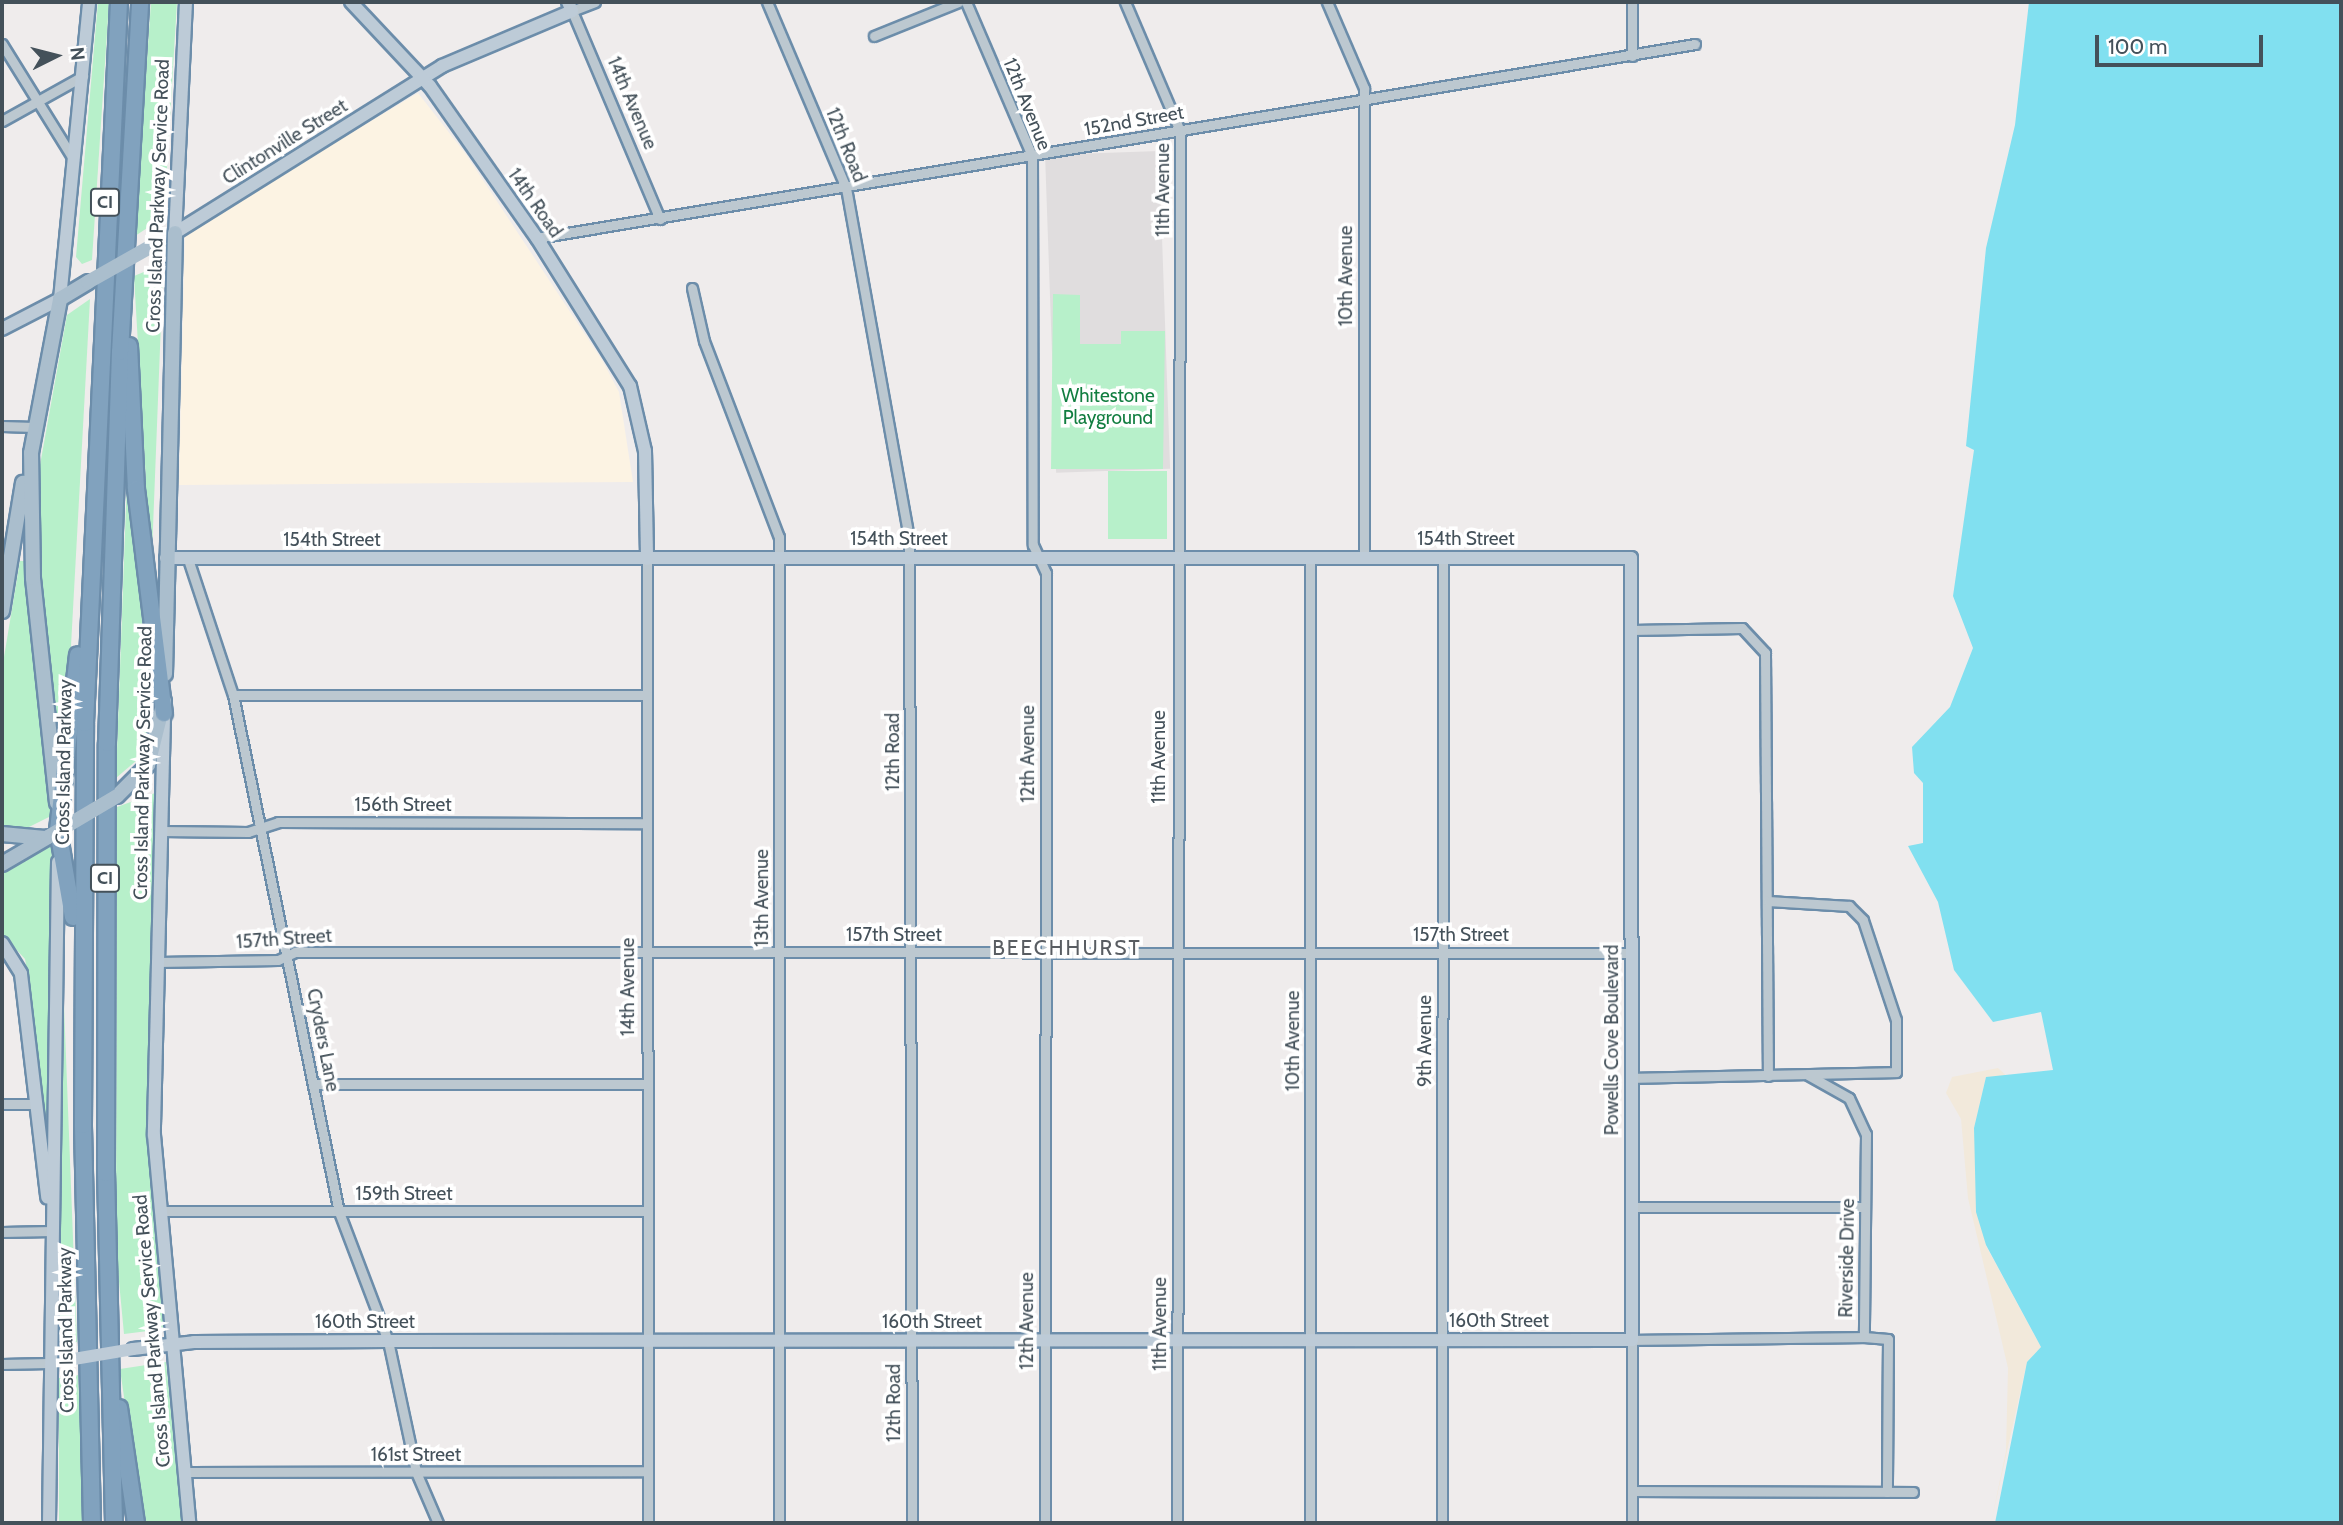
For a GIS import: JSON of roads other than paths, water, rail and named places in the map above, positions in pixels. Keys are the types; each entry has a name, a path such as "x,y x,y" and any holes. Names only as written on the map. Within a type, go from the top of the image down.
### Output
{"highway":[{"name":"Cross Island Parkway","path":"92,1523 83,1125 89,562 118,2"},
{"name":"CI","path":"114,1523 109,1329 107,730 125,234 140,2"},
{"path":"125,234 134,462 164,713"},
{"path":"83,1125 72,892 53,833 89,562"},
{"path":"109,1329 136,1523"}],"main road":[{"name":"Clintonville Street","path":"60,299 175,233"},
{"name":"Cross Island Parkway Service Road","path":"164,713 175,233"},
{"path":"2,611 34,426 60,299"},
{"path":"34,426 31,541 53,833"},
{"path":"2,864 117,796 145,769 164,713"},
{"path":"2,834 53,833"}],"street":[{"path":"60,299 76,165 89,2"},
{"name":"14th Road","path":"351,2 421,78 537,238 630,386 645,451"},
{"name":"Clintonville Street","path":"175,233 421,78 570,7 595,2"},
{"name":"12th Road","path":"767,2 846,188 910,559 912,1523"},
{"path":"874,36 958,2"},
{"name":"12th Avenue","path":"966,2 1032,156 1033,545 1046,573 1045,1523"},
{"name":"11th Avenue","path":"1125,2 1180,131 1178,1523"},
{"name":"10th Avenue","path":"1327,2 1364,101 1364,558"},
{"path":"1632,2 1632,55"},
{"name":"Cross Island Parkway Service Road","path":"175,233 189,4"},
{"name":"14th Avenue","path":"570,7 660,219"},
{"path":"2,44 76,165"},
{"name":"152nd Street","path":"537,238 1695,44"},
{"path":"2,121 40,103 83,76"},
{"name":"13th Avenue","path":"692,288 704,341 779,537 779,1523"},
{"name":"Clintonville Street","path":"2,329 60,299"},
{"path":"2,426 34,426"},
{"name":"14th Avenue","path":"645,451 648,1523"},
{"name":"154th Street","path":"166,558 1632,558"},
{"name":"10th Avenue","path":"1310,558 1310,1523"},
{"name":"9th Avenue","path":"1442,1523 1443,558"},
{"name":"Powells Cove Boulevard","path":"1632,558 1632,1523"},
{"name":"Cryders Lane","path":"188,559 233,695 339,1212 388,1340 416,1472 438,1523"},
{"path":"1632,630 1742,628 1765,653 1768,1076"},
{"path":"233,695 647,695"},
{"name":"Cross Island Parkway Service Road","path":"164,713 154,1135 189,1523"},
{"name":"156th Street","path":"161,831 259,827 647,823"},
{"path":"49,1523 53,833"},
{"path":"1632,1078 1896,1072 1896,1020 1863,920 1849,906 1768,901"},
{"path":"2,943 20,969 52,1231"},
{"name":"157th Street","path":"158,962 288,956 780,952 1177,953 1310,950 1632,953"},
{"name":"Riverside Drive","path":"1806,1074 1849,1098 1860,1116 1865,1207 1864,1337 1888,1339 1887,1492"},
{"path":"313,1084 647,1084"},
{"path":"2,1104 36,1104"},
{"path":"1632,1207 1865,1207"},
{"name":"159th Street","path":"161,1211 647,1210"},
{"path":"2,1232 52,1231"},
{"name":"160th Street","path":"2,1364 49,1363 173,1343 388,1340 1443,1341 1864,1337"},
{"name":"161st Street","path":"185,1472 648,1471"},
{"path":"1632,1491 1913,1492"}],"water":[{"path":"2029,2 2341,2 2341,1523 1995,1523 2027,1362 2041,1347 1986,1245 1976,1212 1974,1128 1986,1077 2053,1070 2041,1012 1993,1022 1954,970 1938,902 1908,846 1923,843 1923,783 1914,773 1912,747 1950,707 1973,648 1953,596 1974,450 1966,446 1986,248 2015,125"}],"district":[{"name":"BEECHHURST","path":"1067,948"}],"park label":[{"name":"Whitestone Playground","path":"1108,407"}]}
